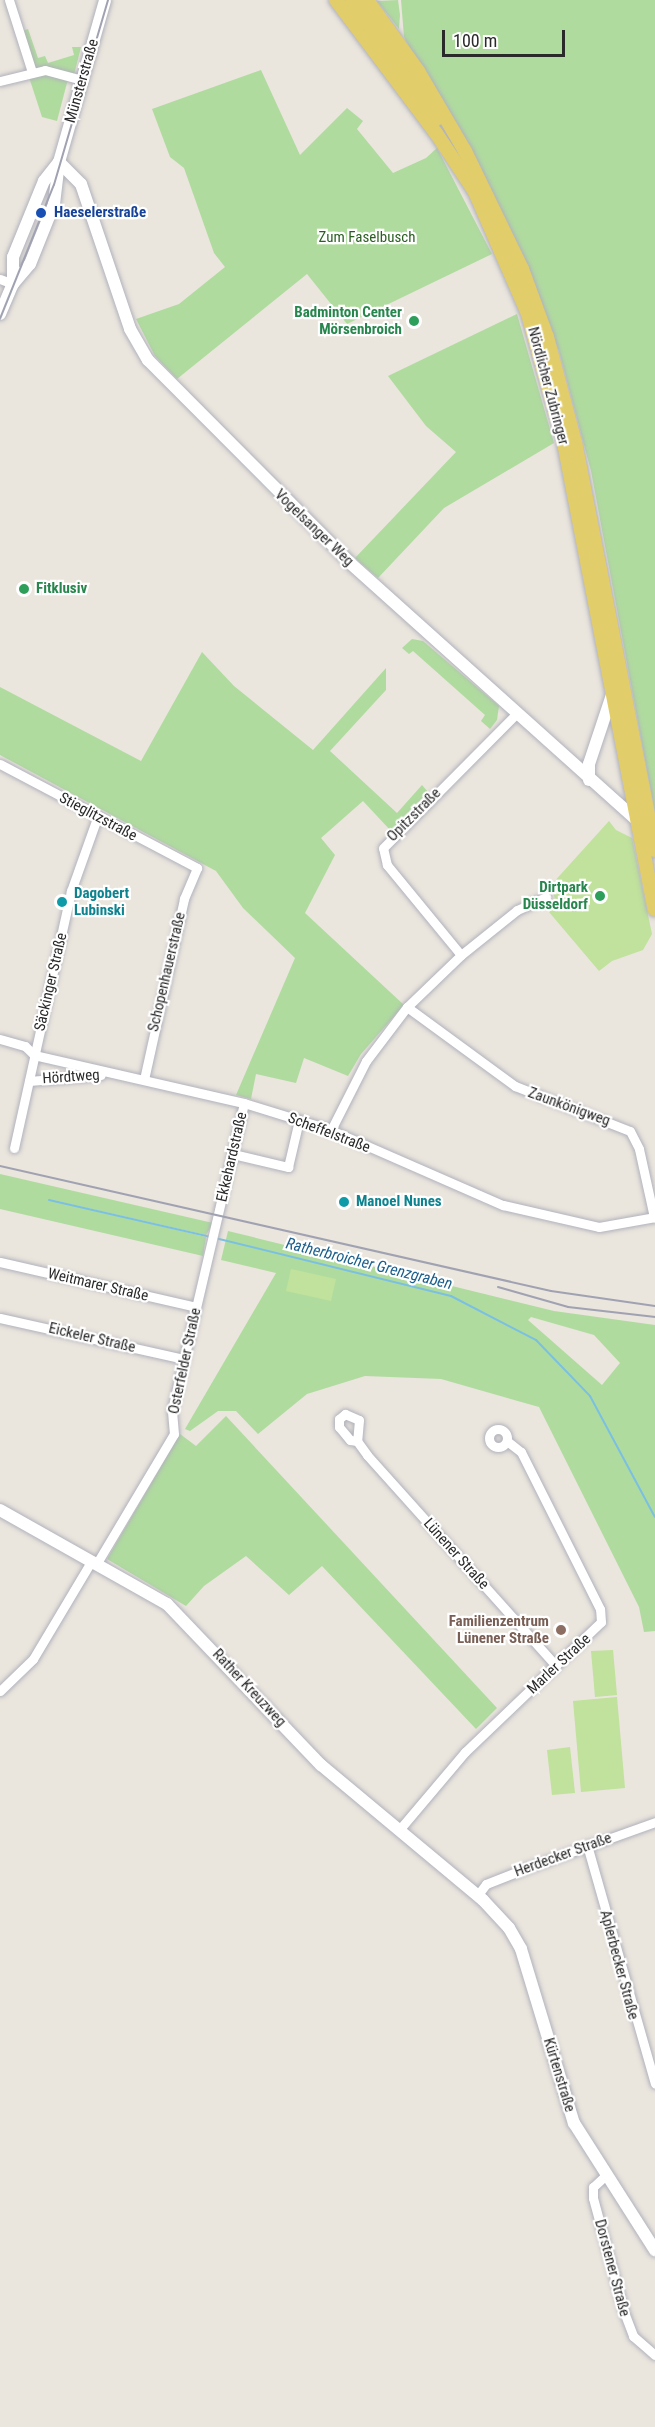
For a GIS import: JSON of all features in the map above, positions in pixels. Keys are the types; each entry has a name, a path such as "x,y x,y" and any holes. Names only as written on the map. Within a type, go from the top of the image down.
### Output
{"main road":[{"name":"Nördlicher Zubringer","path":"336,0 436,133 475,192 514,277 547,372 613,691 655,909"},
{"path":"352,0 434,116 475,192"},
{"name":"Nördlicher Zubringer","path":"367,0 418,71 465,151 517,259 547,337 575,442 655,850"}],"street":[{"path":"9,0 32,72"},
{"name":"Münsterstraße","path":"0,314 13,284 30,264 54,204 59,162 105,0"},
{"path":"0,81 32,72 51,71 83,80"},
{"name":"Münsterstraße","path":"13,284 13,257 44,181 59,162"},
{"name":"Vogelsanger Weg","path":"59,162 81,184 130,329 148,360 340,554 589,780 637,821 653,831"},
{"path":"0,279 13,284"},
{"path":"589,780 591,757 613,691"},
{"name":"Opitzstraße","path":"461,955 387,865 383,848 516,714"},
{"path":"571,764 591,757"},
{"name":"Stieglitzstraße","path":"0,764 97,818 197,868"},
{"name":"Säckinger Straße","path":"14,1148 76,872 97,818"},
{"name":"Schopenhauerstraße","path":"144,1079 184,898 197,868"},
{"path":"331,1130 366,1061 407,1007 461,955 517,910 546,897"},
{"name":"Zaunkönigweg","path":"407,1007 459,1048 519,1088 630,1131 639,1149 655,1217"},
{"name":"Scheffelstraße","path":"0,1039 25,1046 34,1055 244,1103 331,1130 503,1205 599,1227 655,1217"},
{"name":"Hördtweg","path":"29,1081 63,1075 114,1074"},
{"name":"Ekkehardstraße","path":"219,1210 244,1103"},
{"path":"233,1154 288,1167 299,1120"},
{"name":"Osterfelder Straße","path":"0,1691 33,1659 174,1434 172,1410 219,1210"},
{"name":"Weitmarer Straße","path":"0,1262 196,1306"},
{"name":"Eickeler Straße","path":"0,1318 184,1359"},
{"name":"Lünener Straße","path":"357,1441 556,1665"},
{"name":"Marler Straße","path":"399,1830 465,1752 598,1626 602,1616 521,1452 507,1441"},
{"name":"Rather Kreuzweg","path":"0,1510 94,1561 182,1617 321,1765 477,1896"},
{"name":"Herdecker Straße","path":"477,1896 486,1884 586,1845 655,1822"},
{"name":"Aplerbecker Straße","path":"586,1845 655,2084"},
{"name":"Kürtenstraße","path":"477,1896 509,1928 521,1949 566,2103 606,2175 653,2244"},
{"name":"Dorstener Straße","path":"606,2175 593,2187 593,2198 629,2329 655,2355"}],"green space":[{"path":"398,0 400,15 399,29 377,1"},
{"path":"401,0 655,0 655,813 591,471 559,351 511,233 404,37"},
{"path":"28,29 38,58 45,56 48,63 74,55 72,47 81,47 74,75 34,68 22,31"},
{"name":"Zum Faselbusch","path":"261,70 300,155 347,108 363,121 357,129 393,173 426,158 437,148 492,254 347,324 307,274 177,379 155,356 136,319 179,304 225,267 214,253 184,168 170,157 152,109"},
{"path":"39,72 68,79 57,121 42,117 28,74"},
{"path":"517,314 554,443 444,508 378,578 355,558 456,452 426,426 388,376"},
{"path":"412,639 423,641 499,706 497,720 490,729 481,721 485,715 413,651 409,654 402,648"},
{"path":"202,652 234,686 313,750 386,668 386,690 330,751 397,813 422,785 428,792 391,831 363,801 321,838 335,855 305,913 404,1005 361,1054 348,1076 304,1058 296,1083 256,1074 251,1099 236,1095 295,958 243,908 216,871 0,755 0,687 141,761"},
{"name":"Dirtpark Düsseldorf","path":"609,821 616,830 632,838 652,934 643,950 612,961 599,971 549,912 556,906 552,884"},
{"path":"0,1174 213,1223 206,1235 48,1199 206,1237 203,1256 0,1209"},
{"path":"228,1231 554,1311 655,1325 655,1631 644,1632 639,1607 539,1407 441,1379 365,1376 307,1394 258,1434 236,1411 218,1411 190,1431 185,1429 276,1273 221,1260","holes":["531,1317 594,1335 620,1363 602,1385 528,1320"]},
{"path":"291,1269 336,1279 331,1301 286,1291"},
{"path":"226,1416 497,1708 476,1729 322,1566 289,1595 246,1556 204,1586 186,1606 107,1559 180,1434 196,1446"},
{"path":"613,1650 617,1695 595,1697 591,1651"},
{"path":"617,1697 625,1788 581,1792 573,1701"},
{"path":"570,1747 575,1793 552,1795 547,1750"}],"waterway":[{"name":"Ratherbroicher Grenzgraben","path":"49,1200 210,1237"},
{"name":"Ratherbroicher Grenzgraben","path":"215,1238 451,1296 536,1340 590,1396 655,1517"}],"tram line":[{"path":"0,319 54,185 108,0"}],"railway":[{"path":"0,1166 551,1291 655,1306"},
{"path":"498,1287 568,1307 655,1317"}],"place":[{"name":"Haeselerstraße","path":"41,213"},
{"name":"Badminton Center Mörsenbroich","path":"414,321"},
{"name":"Fitklusiv","path":"24,589"},
{"name":"Dirtpark Düsseldorf","path":"600,896"},
{"name":"Dagobert Lubinski","path":"62,902"},
{"name":"Manoel Nunes","path":"344,1202"},
{"name":"Familienzentrum Lünener Straße","path":"561,1630"}]}
